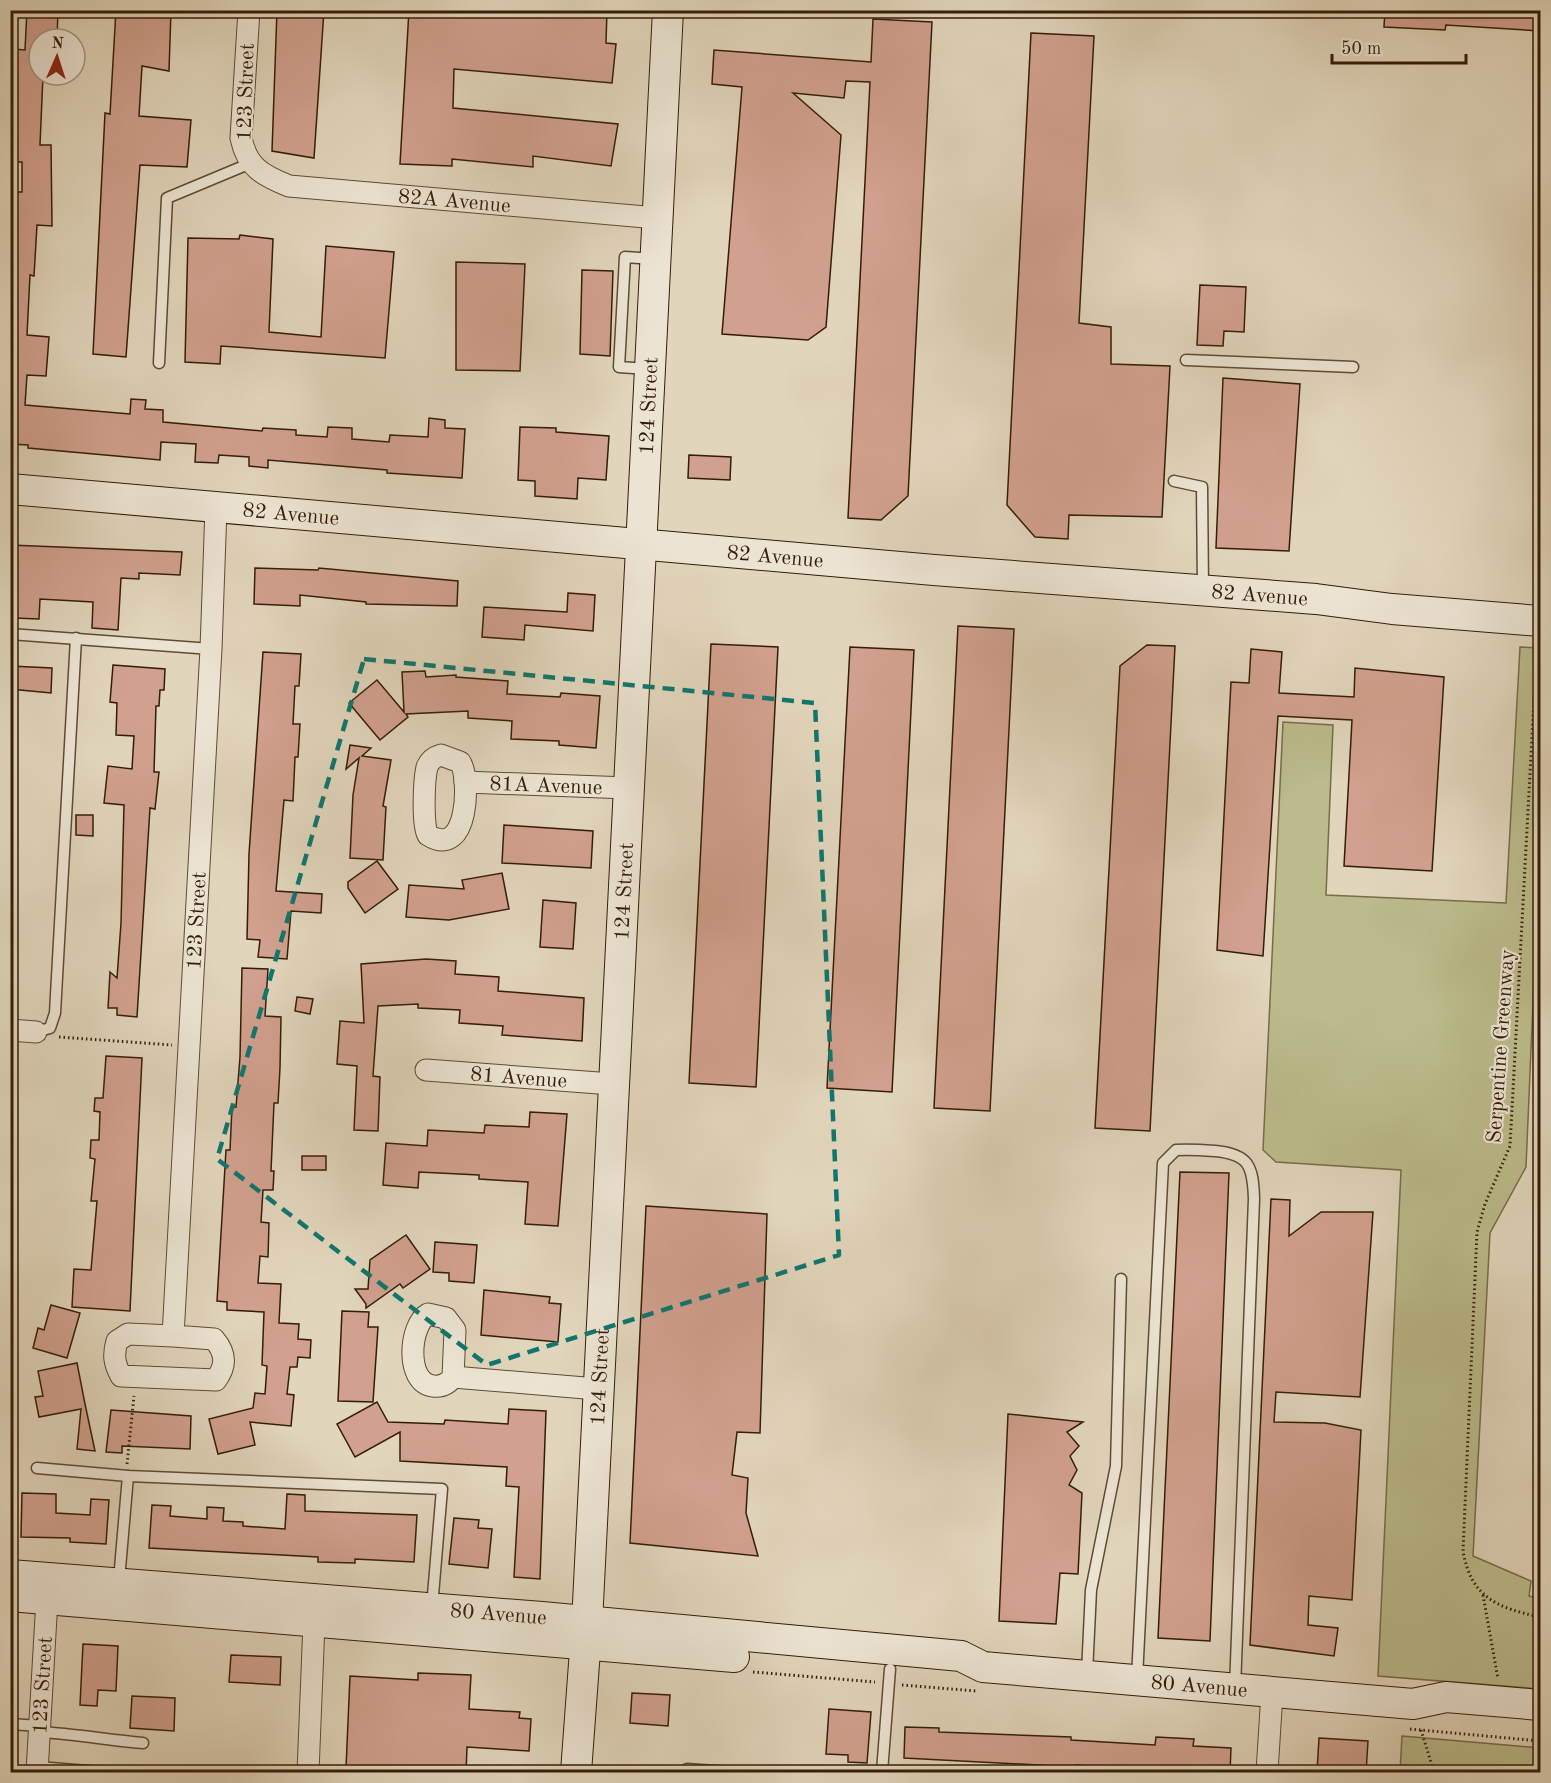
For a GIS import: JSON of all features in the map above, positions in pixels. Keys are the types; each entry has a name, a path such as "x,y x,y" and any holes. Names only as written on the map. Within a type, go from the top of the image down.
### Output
{"street":[{"name":"123 Street","path":"249,10 241,138 244,156 254,166"},
{"name":"124 Street","path":"576,1773 586,1634 639,545 668,10"},
{"name":"82A Avenue","path":"254,166 270,178 289,186 657,218"},
{"name":"82 Avenue","path":"10,489 639,545 1316,599 1539,631"},
{"name":"123 Street","path":"173,1336 211,649 216,508"},
{"name":"81A Avenue","path":"465,782 628,788"},
{"path":"10,1030 45,1034"},
{"name":"81 Avenue","path":"426,1070 612,1084"},
{"path":"128,1334 173,1336 214,1339 223,1349 224,1369 216,1380 121,1376 115,1365 113,1354 117,1341 128,1334"},
{"path":"453,1377 597,1389"},
{"name":"80 Avenue","path":"10,1575 432,1608 586,1634 889,1676 958,1674 983,1679 1088,1677 1272,1693 1414,1721 1445,1717 1540,1725"},
{"path":"47,1599 65,1588 104,1591 119,1584"},
{"name":"80 Avenue","path":"10,1596 314,1623 586,1634 961,1656 983,1679"},
{"name":"123 Street","path":"37,1770 47,1599"},
{"path":"308,1773 314,1623 335,1611 372,1612 391,1605"},
{"path":"1268,1773 1272,1693"},
{"name":"80 Avenue","path":"1414,1721 1446,1697 1540,1705"}],"lane":[{"path":"159,363 167,198 254,166"},
{"path":"1186,360 1353,367"},
{"path":"1174,481 1202,487 1203,591"},
{"path":"10,634 211,649"},
{"path":"45,1034 50,1028 55,1013 76,638"},
{"path":"1137,1681 1163,1163 1176,1150 1231,1153 1242,1157 1254,1178 1235,1690"},
{"path":"1088,1677 1091,1590 1116,1466 1121,1279"},
{"path":"37,1468 442,1489 432,1608"},
{"path":"119,1584 127,1472"},
{"path":"882,1773 889,1676"},
{"path":"10,1724 88,1735 96,1739 143,1743"},
{"path":"687,1769 730,1773"},
{"path":"37,1770 101,1773"}],"path":[{"name":"Serpentine Greenway","path":"1539,631 1510,1146 1485,1204 1477,1232 1463,1551 1468,1572 1483,1595 1511,1611 1540,1617"},
{"path":"45,1034 177,1046"},
{"path":"127,1472 134,1394"},
{"path":"1483,1595 1500,1688"},
{"path":"749,1672 983,1679"},
{"path":"1414,1721 1540,1741"},
{"path":"1414,1721 1434,1773"}],"highlighted area":[{"path":"364,659 815,703 839,1255 487,1365 217,1159"}],"green space":[{"path":"1520,647 1540,648 1540,839 1526,1167 1490,1233 1473,1556 1531,1581 1529,1596 1540,1599 1540,1689 1378,1676 1401,1170 1276,1162 1263,1150 1283,722 1333,725 1326,895 1506,903"},
{"path":"1402,1736 1540,1748 1540,1772 1400,1772"}],"building":[{"path":"27,10 58,10 57,27 27,27 27,87 42,87 40,145 51,145 52,226 37,225 34,276 30,275 27,335 49,337 46,376 27,375 25,405 130,414 131,399 146,400 145,409 163,410 163,422 262,431 263,428 296,430 296,435 327,437 328,427 352,428 352,439 389,442 390,435 428,437 429,418 445,420 445,428 465,429 462,478 387,473 387,470 268,460 268,468 249,466 249,457 219,455 218,463 195,462 196,444 161,442 160,460 28,448 28,445 10,444 10,192 22,192 22,162 10,162 13,49 25,50"},
{"path":"116,10 171,10 169,71 142,66 139,116 191,120 187,167 140,165 126,357 93,354 105,113 110,114"},
{"path":"277,10 324,10 314,158 272,151"},
{"path":"409,10 607,10 606,43 616,44 612,83 454,69 453,108 618,124 611,166 533,156 533,167 452,159 452,166 400,164"},
{"path":"1385,10 1540,10 1540,31 1446,25 1445,30 1384,27"},
{"path":"873,19 932,22 908,496 881,520 848,518 870,82 846,81 844,98 793,93 841,135 826,327 808,340 722,334 742,87 712,84 714,50 871,62"},
{"path":"1031,33 1094,36 1079,323 1111,327 1111,364 1170,366 1162,517 1069,515 1068,539 1035,537 1007,505"},
{"path":"240,235 273,239 269,332 321,337 326,246 394,252 385,358 221,346 220,364 185,362 188,238 239,239"},
{"path":"456,262 525,264 520,371 456,370"},
{"path":"582,270 613,271 610,356 580,354"},
{"path":"1200,285 1246,287 1244,332 1224,331 1223,346 1197,345"},
{"path":"1223,378 1300,384 1289,551 1216,548"},
{"path":"520,427 556,428 556,432 609,436 606,480 578,478 577,499 535,496 535,481 518,480"},
{"path":"689,455 731,457 730,480 688,478"},
{"path":"10,545 182,552 180,575 139,573 139,579 121,578 118,630 92,628 93,602 40,599 39,619 14,618 16,574 10,573"},
{"path":"255,568 318,570 319,568 458,581 457,606 366,604 366,602 300,595 300,606 254,604"},
{"path":"568,593 595,595 593,631 525,625 524,640 482,637 484,607 567,612"},
{"path":"958,626 1014,629 990,1111 934,1108"},
{"path":"711,644 778,647 756,1087 689,1083"},
{"path":"1147,645 1175,646 1150,1131 1095,1128 1120,666"},
{"path":"850,647 914,650 892,1092 827,1088"},
{"path":"1251,649 1282,652 1279,693 1354,697 1355,668 1444,677 1432,871 1344,866 1352,720 1278,716 1263,956 1217,950 1231,682 1249,683"},
{"path":"263,652 301,654 299,686 295,686 293,724 300,724 298,757 295,757 293,801 284,800 276,891 322,894 321,913 291,911 287,959 258,957 260,940 247,939 249,854"},
{"path":"113,665 165,669 164,690 160,690 159,706 156,706 154,772 159,772 155,809 150,808 137,1017 117,1015 117,1008 108,1008 110,972 117,978 124,805 104,803 108,766 132,769 134,736 116,735 117,703 110,702"},
{"path":"10,666 52,668 51,693 10,689"},
{"path":"425,671 426,677 456,675 456,677 508,681 507,694 560,697 561,693 600,696 596,748 559,745 559,741 511,739 512,721 468,718 468,711 406,714 408,717 380,740 349,703 377,680 404,712 402,672"},
{"path":"350,745 371,748 362,756 391,760 383,806 386,807 383,860 350,858 353,795 359,758 346,769"},
{"path":"76,815 93,815 93,836 76,835"},
{"path":"504,825 593,831 591,868 502,863"},
{"path":"377,861 398,889 365,913 348,888 348,882"},
{"path":"502,873 509,909 449,920 406,917 409,885 464,889 462,880"},
{"path":"543,900 576,903 573,949 540,947"},
{"path":"426,959 456,961 455,974 499,977 498,991 584,998 582,1041 502,1035 503,1026 459,1023 460,1010 418,1008 418,1004 378,1006 373,1076 380,1077 378,1131 354,1130 357,1066 337,1064 340,1021 364,1023 361,964"},
{"path":"242,968 268,969 265,1016 281,1017 278,1103 274,1103 271,1171 274,1171 273,1190 263,1190 261,1222 269,1223 268,1257 260,1256 258,1283 281,1284 279,1323 299,1324 298,1339 311,1340 310,1358 298,1357 297,1367 290,1367 287,1394 294,1395 291,1426 250,1422 255,1445 218,1454 209,1419 253,1408 255,1393 265,1394 267,1366 262,1365 264,1312 227,1310 227,1302 217,1301 226,1150 230,1150 232,1107 236,1107 240,1057"},
{"path":"297,997 313,999 310,1014 295,1011"},
{"path":"106,1056 142,1058 130,1311 72,1307 74,1269 91,1270 97,1201 91,1201 95,1159 90,1158 91,1140 99,1140 100,1112 94,1111 95,1098 103,1098"},
{"path":"530,1112 567,1114 558,1226 525,1224 528,1182 479,1179 479,1175 419,1172 418,1188 383,1185 386,1143 427,1146 428,1130 484,1133 485,1125 529,1127"},
{"path":"302,1156 326,1156 326,1170 302,1170"},
{"path":"1180,1172 1229,1173 1210,1641 1158,1638"},
{"path":"1271,1199 1290,1200 1289,1236 1321,1212 1373,1212 1360,1397 1276,1392 1274,1422 1325,1423 1361,1430 1352,1600 1309,1596 1308,1625 1338,1628 1334,1656 1250,1645"},
{"path":"646,1206 767,1214 760,1433 737,1432 732,1475 748,1478 746,1513 758,1556 630,1543"},
{"path":"406,1235 430,1269 403,1288 400,1284 366,1308 366,1304 355,1289 368,1289 370,1260"},
{"path":"435,1242 477,1245 474,1283 449,1281 449,1273 433,1272"},
{"path":"484,1290 550,1297 549,1303 561,1304 558,1342 481,1335"},
{"path":"51,1305 80,1313 67,1358 33,1348 38,1328 44,1330"},
{"path":"342,1311 369,1312 368,1327 378,1327 373,1402 338,1401"},
{"path":"77,1363 95,1451 77,1449 81,1409 39,1417 35,1397 43,1396 38,1371"},
{"path":"377,1402 388,1422 444,1424 445,1420 508,1424 509,1409 546,1411 540,1579 514,1577 519,1487 506,1486 507,1467 400,1461 400,1432 355,1457 337,1424"},
{"path":"111,1410 191,1416 190,1449 122,1446 122,1453 106,1452"},
{"path":"1008,1414 1083,1422 1067,1432 1079,1446 1070,1456 1077,1470 1069,1485 1082,1493 1078,1574 1060,1573 1056,1624 999,1621"},
{"path":"22,1493 56,1494 56,1513 90,1515 91,1499 109,1500 106,1544 70,1542 70,1538 21,1537"},
{"path":"287,1494 305,1495 305,1511 417,1515 414,1562 355,1559 355,1563 318,1562 318,1557 149,1548 152,1505 171,1506 170,1516 207,1519 207,1507 224,1508 223,1521 243,1522 243,1526 285,1529"},
{"path":"454,1518 479,1520 478,1528 492,1529 488,1568 449,1564"},
{"path":"83,1644 118,1646 116,1691 98,1690 97,1706 80,1705"},
{"path":"231,1655 281,1657 280,1685 229,1682"},
{"path":"418,1673 471,1675 469,1709 520,1712 519,1718 531,1719 529,1751 467,1747 466,1773 346,1768 350,1676 418,1680"},
{"path":"632,1693 670,1695 668,1726 630,1723"},
{"path":"132,1696 175,1698 174,1731 130,1728"},
{"path":"829,1709 871,1712 867,1763 848,1762 848,1755 826,1754"},
{"path":"905,1727 939,1728 939,1732 1071,1737 1071,1740 1155,1745 1156,1737 1194,1739 1193,1746 1231,1748 1230,1773 1120,1773 1108,1771 1108,1767 1076,1765 1076,1773 1057,1773 1057,1766 904,1758"},
{"path":"1319,1738 1368,1741 1366,1773 1317,1772"}]}
